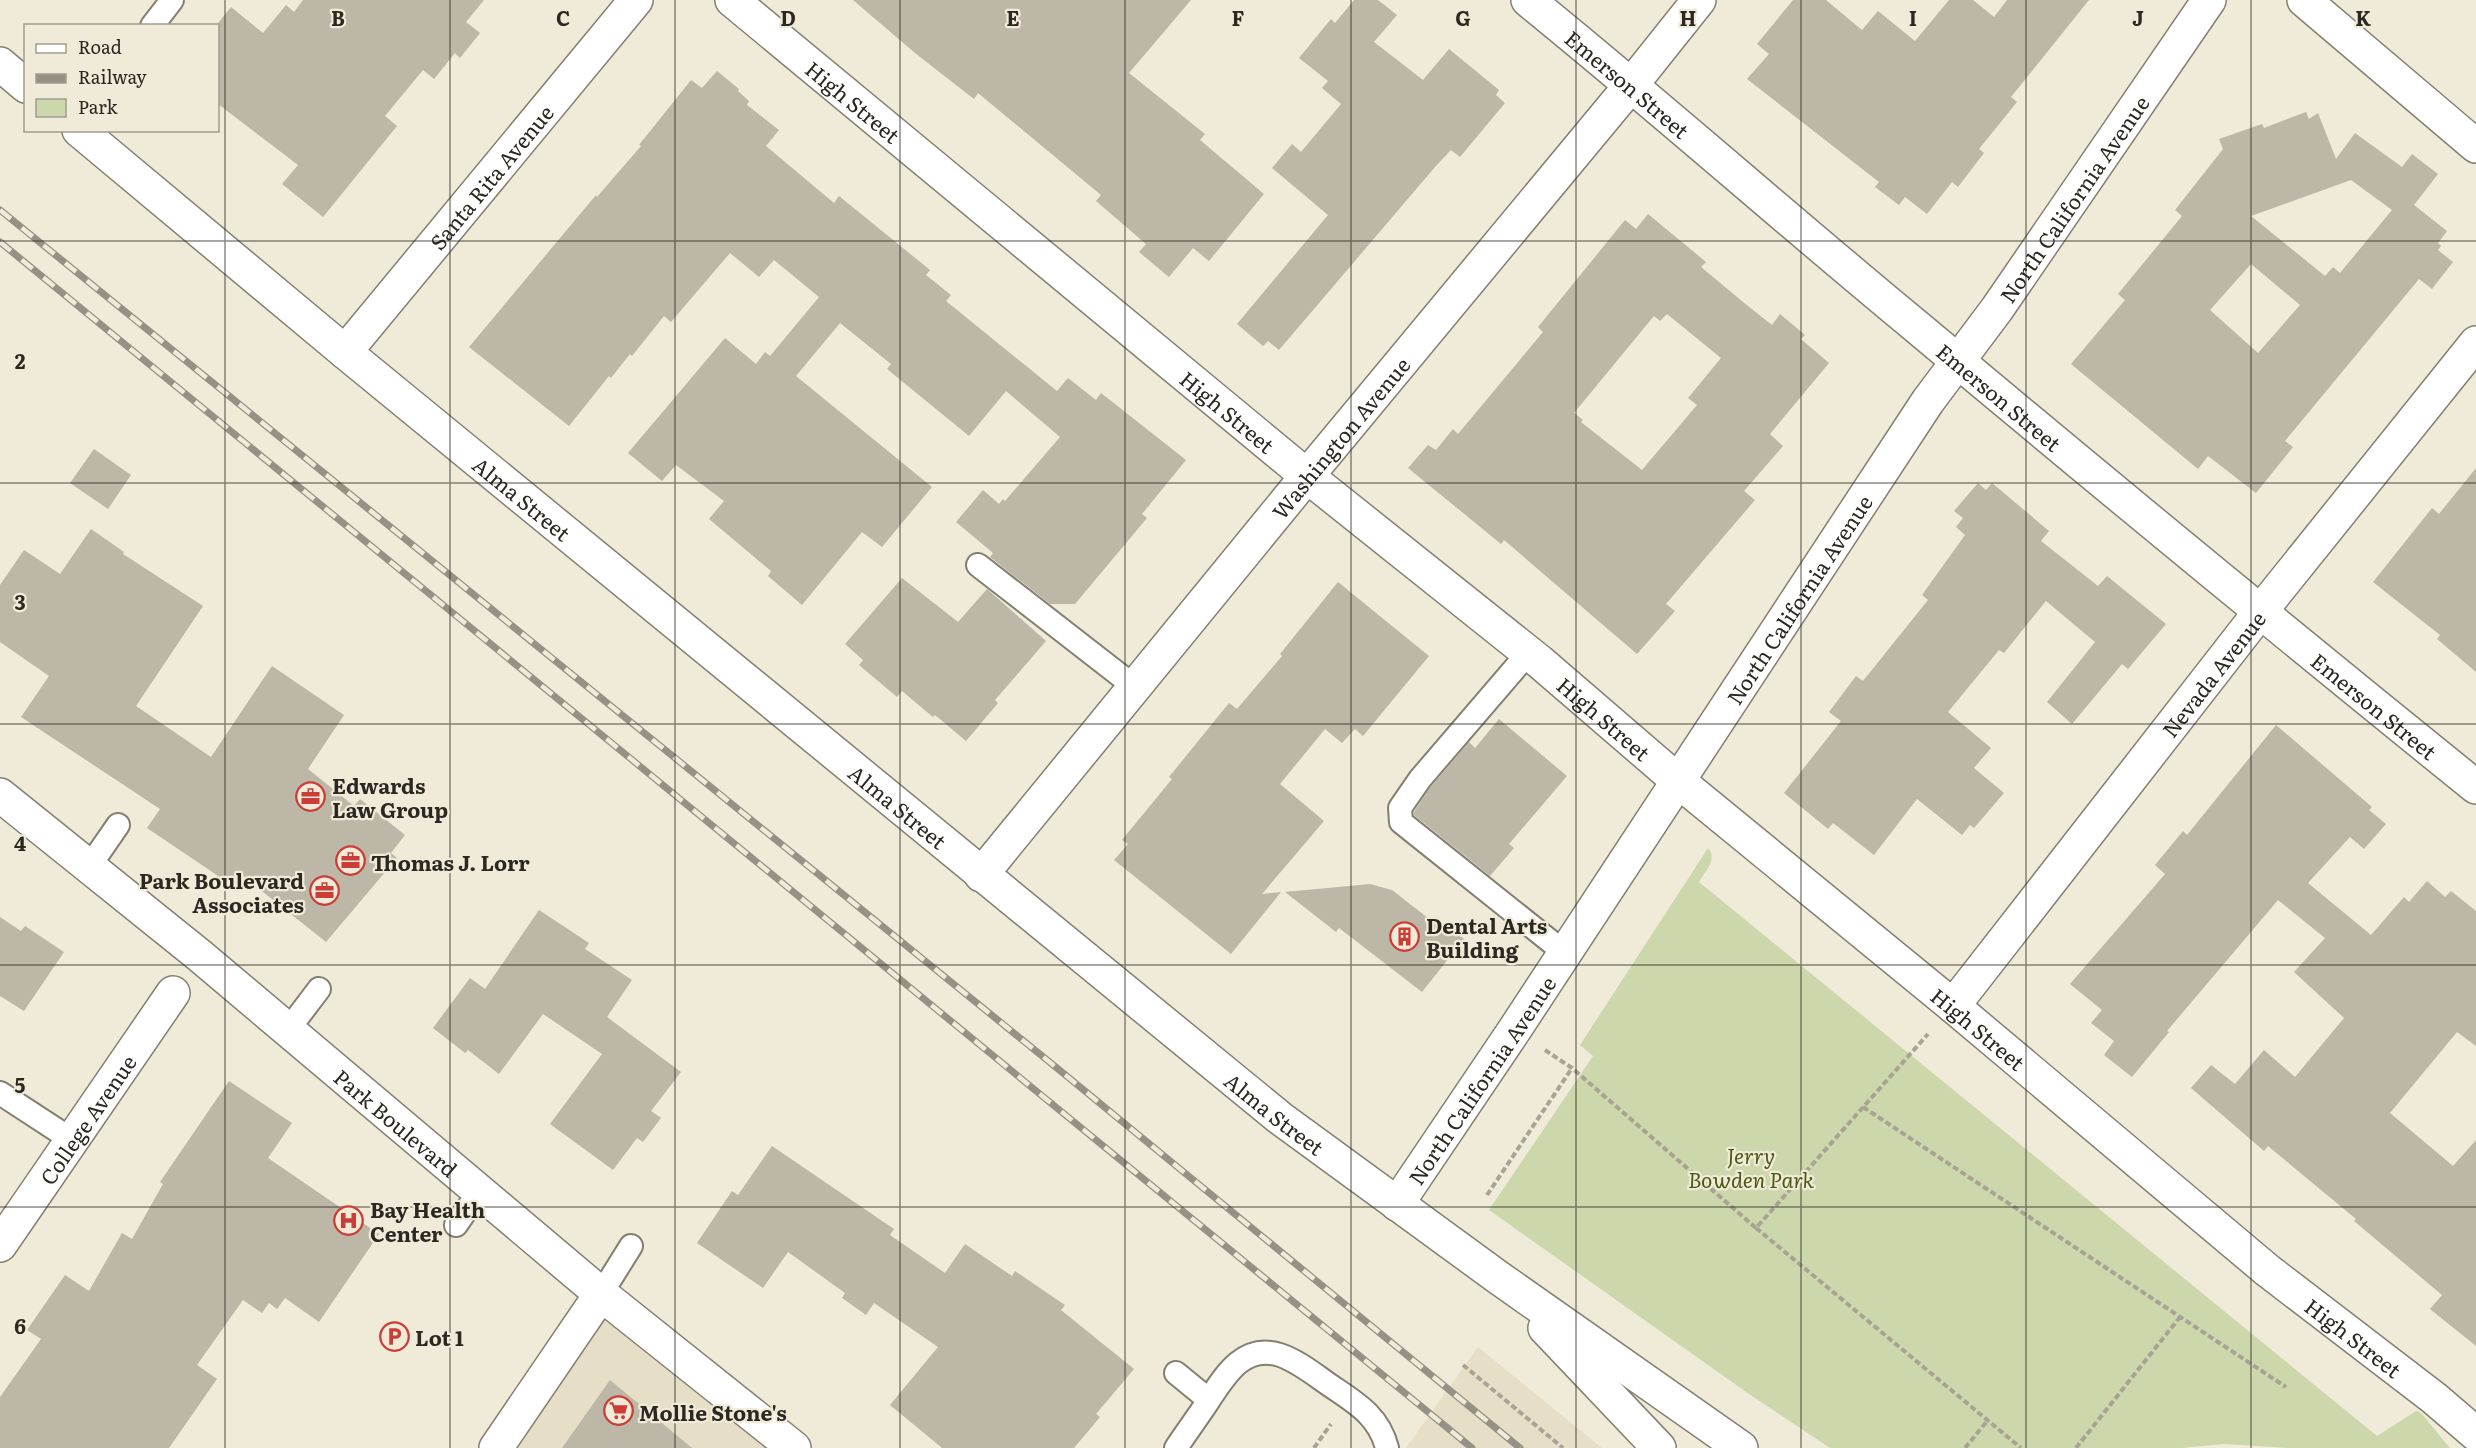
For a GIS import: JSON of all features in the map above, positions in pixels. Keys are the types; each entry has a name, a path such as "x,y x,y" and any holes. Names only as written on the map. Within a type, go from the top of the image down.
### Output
{"street":[{"name":"Santa Rita Avenue","path":"345,352 636,0"},
{"name":"High Street","path":"732,0 1307,476 1529,652 1677,780 1953,1006 2267,1270 2434,1398 2476,1434"},
{"name":"Emerson Street","path":"1528,0 1632,84 2260,612 2476,787"},
{"name":"Washington Avenue","path":"981,875 1699,0"},
{"name":"North California Avenue","path":"1396,1204 1928,401 1997,309 2209,0"},
{"path":"2304,0 2476,146"},
{"path":"0,64 24,84"},
{"name":"Alma Street","path":"81,132 345,352 1280,1118 1499,1278 1741,1448"},
{"name":"Nevada Avenue","path":"1953,1006 2260,612 2476,343"},
{"name":"Park Boulevard","path":"0,795 288,1030 601,1294 794,1448"},
{"name":"College Avenue","path":"0,1245 173,993"},
{"path":"1499,1278 1659,1448"},
{"path":"496,1448 601,1294"}],"lane":[{"path":"154,24 172,0"},
{"path":"978,565 1135,687"},
{"path":"1529,652 1420,779 1400,808 1401,822 1565,952"},
{"path":"89,867 118,825"},
{"path":"288,1030 319,989"},
{"path":"0,1093 72,1140"},
{"path":"456,1225 479,1191"},
{"path":"601,1294 632,1245"},
{"path":"1176,1448 1225,1374 1238,1361 1258,1353 1279,1354 1299,1364 1365,1409 1379,1426 1387,1448"},
{"path":"1176,1373 1209,1400"}],"path":[{"path":"1756,1228 1953,1006"},
{"path":"1487,1196 1572,1068 1756,1228 2021,1448"},
{"path":"1863,1107 2286,1388"},
{"path":"2076,1448 2180,1317"},
{"path":"1463,1365 1563,1448"},
{"path":"1314,1448 1335,1418"},
{"path":"1965,1448 1988,1420"}],"shaded area":[{"path":"601,1301 782,1448 503,1448"},
{"path":"1478,1347 1602,1448 1406,1448"}],"green space":[{"name":"Jerry Bowden Park","path":"1708,848 1711,852 1711,861 1699,882 2377,1436 2416,1411 2421,1413 2450,1448 2288,1448 2225,1444 2181,1448 1830,1448 1749,1394 1489,1210 1593,1056 1580,1045"}],"building":[{"path":"303,0 484,0 466,22 480,33 460,58 455,53 434,79 423,70 385,116 397,126 323,217 282,184 298,165 219,105 218,23 231,7 263,33 286,5 294,12"},
{"path":"853,0 1191,0 1129,73 1205,134 1200,140 1264,194 1209,261 1193,248 1169,277 1139,252 1146,244 1096,201 1101,195 978,93 974,99"},
{"path":"1354,0 1378,0 1397,15 1374,42 1423,80 1449,49 1499,90 1496,95 1505,103 1460,157 1451,150 1435,167 1279,350 1268,341 1263,346 1237,324 1328,215 1272,168 1292,144 1301,152 1341,104 1322,88 1328,81 1299,58 1331,19 1335,23"},
{"path":"1793,0 1826,0 1862,30 1878,11 1915,41 1949,0 1973,0 1994,17 2007,0 2089,0 2011,97 2017,102 1979,149 1984,153 1958,187 1952,182 1927,214 1905,197 1899,205 1875,187 1879,182 1747,79 1769,54 1757,44"},
{"path":"717,71 739,89 738,91 749,101 747,105 779,130 766,146 834,203 839,196 930,270 926,275 951,295 946,301 1057,391 1068,378 1096,400 1101,393 1186,460 1142,514 1147,518 1075,604 1050,604 990,557 993,553 956,522 983,490 999,504 1003,499 1005,501 1060,437 1006,391 969,436 887,369 891,364 840,323 796,376 932,487 882,547 862,532 802,605 768,576 771,571 709,519 724,501 676,465 662,481 628,453 725,338 756,364 765,352 770,356 819,297 774,260 759,277 730,253 671,322 664,316 632,356 630,354 611,378 609,376 569,426 469,347 596,195 597,197 641,146 639,145 691,80 702,88"},
{"path":"2306,112 2309,119 2318,113 2336,159 2355,133 2402,167 2412,154 2438,174 2414,205 2447,231 2438,243 2441,246 2438,250 2453,262 2432,289 2419,279 2285,441 2293,447 2256,493 2208,456 2198,469 2071,364 2125,300 2118,294 2182,216 2175,210 2223,149 2219,139 2262,124 2264,128","holes":["2351,180 2392,210 2340,273 2333,267 2325,276 2251,216","2251,264 2300,305 2258,353 2210,310"]},
{"path":"1648,214 1706,262 1701,267 1743,302 1772,325 1780,314 1805,335 1801,339 1829,363 1770,434 1783,446 1744,491 1755,500 1666,604 1675,611 1637,654 1504,540 1501,544 1408,468 1428,445 1436,450 1453,429 1458,434 1543,332 1538,327 1625,220 1636,229","holes":["1667,314 1721,358 1688,398 1697,405 1642,470 1581,422 1583,420 1574,413 1654,316 1660,321"]},
{"path":"94,449 131,475 108,509 70,483"},
{"path":"2476,468 2476,672 2437,639 2440,635 2373,582 2432,508 2439,514"},
{"path":"1978,483 1986,490 1992,483 2049,531 2041,541 2098,586 2107,576 2166,624 2128,669 2122,664 2072,724 2047,702 2095,642 2046,601 2004,653 1999,650 1948,712 1991,748 1974,768 2004,793 1974,828 1970,825 1962,835 1917,799 1874,855 1833,823 1828,829 1784,793 1841,721 1829,712 1856,676 1863,681 1928,600 1922,595 1965,535 1956,527 1963,518 1954,511"},
{"path":"91,529 124,552 123,554 203,606 136,706 211,757 272,666 344,715 308,769 354,806 360,799 405,835 391,853 397,858 326,942 238,872 230,884 147,828 160,809 21,717 49,676 0,642 0,585 24,550 60,574"},
{"path":"902,578 958,622 987,589 1046,641 995,700 998,703 966,741 902,691 897,697 859,665 863,660 845,644"},
{"path":"1338,582 1429,656 1363,736 1355,729 1342,743 1325,729 1280,784 1324,821 1262,894 1281,892 1231,954 1114,860 1128,844 1122,840 1172,779 1169,777 1229,703 1237,709 1282,656 1280,654"},
{"path":"1499,719 1567,776 1509,844 1514,848 1490,876 1414,815 1414,812 1429,789 1469,742 1475,748"},
{"path":"2276,725 2372,807 2369,810 2386,824 2364,849 2350,837 2308,883 2371,935 2404,897 2409,902 2427,881 2445,897 2451,891 2476,911 2476,1046 2457,1032 2390,1113 2453,1166 2476,1140 2476,1346 2430,1309 2442,1295 2268,1146 2264,1151 2191,1088 2211,1065 2235,1084 2264,1050 2295,1077 2344,1018 2294,972 2325,938 2278,900 2167,1031 2169,1032 2132,1077 2104,1055 2114,1041 2091,1023 2102,1010 2070,984 2165,874 2155,865 2183,831 2187,835"},
{"name":"Dental Arts Building","path":"1370,884 1392,890 1433,922 1436,918 1464,939 1422,992 1339,928 1336,932 1285,892"},
{"path":"539,910 589,943 585,949 632,980 607,1017 681,1072 651,1111 661,1118 643,1142 637,1138 613,1170 550,1124 602,1054 543,1014 499,1074 468,1050 465,1053 433,1028 470,978 485,989"},
{"path":"0,917 21,931 25,926 64,952 24,1011 0,996"},
{"path":"229,1081 292,1123 268,1158 379,1234 319,1322 285,1298 277,1309 269,1303 262,1313 243,1300 197,1365 217,1379 169,1448 0,1448 0,1397 41,1339 27,1330 65,1275 89,1291 122,1233 132,1239 163,1184 160,1182"},
{"path":"772,1146 894,1229 890,1235 945,1273 965,1244 1012,1276 1015,1271 1065,1305 1061,1310 1134,1369 1096,1414 1100,1417 1074,1448 942,1448 890,1405 938,1347 874,1303 866,1315 842,1298 845,1293 788,1252 763,1288 697,1243 732,1191 738,1195"},
{"name":"Mollie Stone's","path":"610,1380 692,1448 562,1448"}],"railway":[{"path":"0,210 1052,1064 1520,1448"},
{"path":"0,242 1472,1448"}],"place":[{"name":"Edwards Law Group","path":"311,796"},
{"name":"Thomas J. Lorr","path":"350,861"},
{"name":"Park Boulevard Associates","path":"325,891"},
{"name":"Dental Arts Building","path":"1405,936"},
{"name":"Bay Health Center","path":"349,1220"},
{"name":"Lot 1","path":"394,1336"},
{"name":"Mollie Stone's","path":"618,1411"}]}
